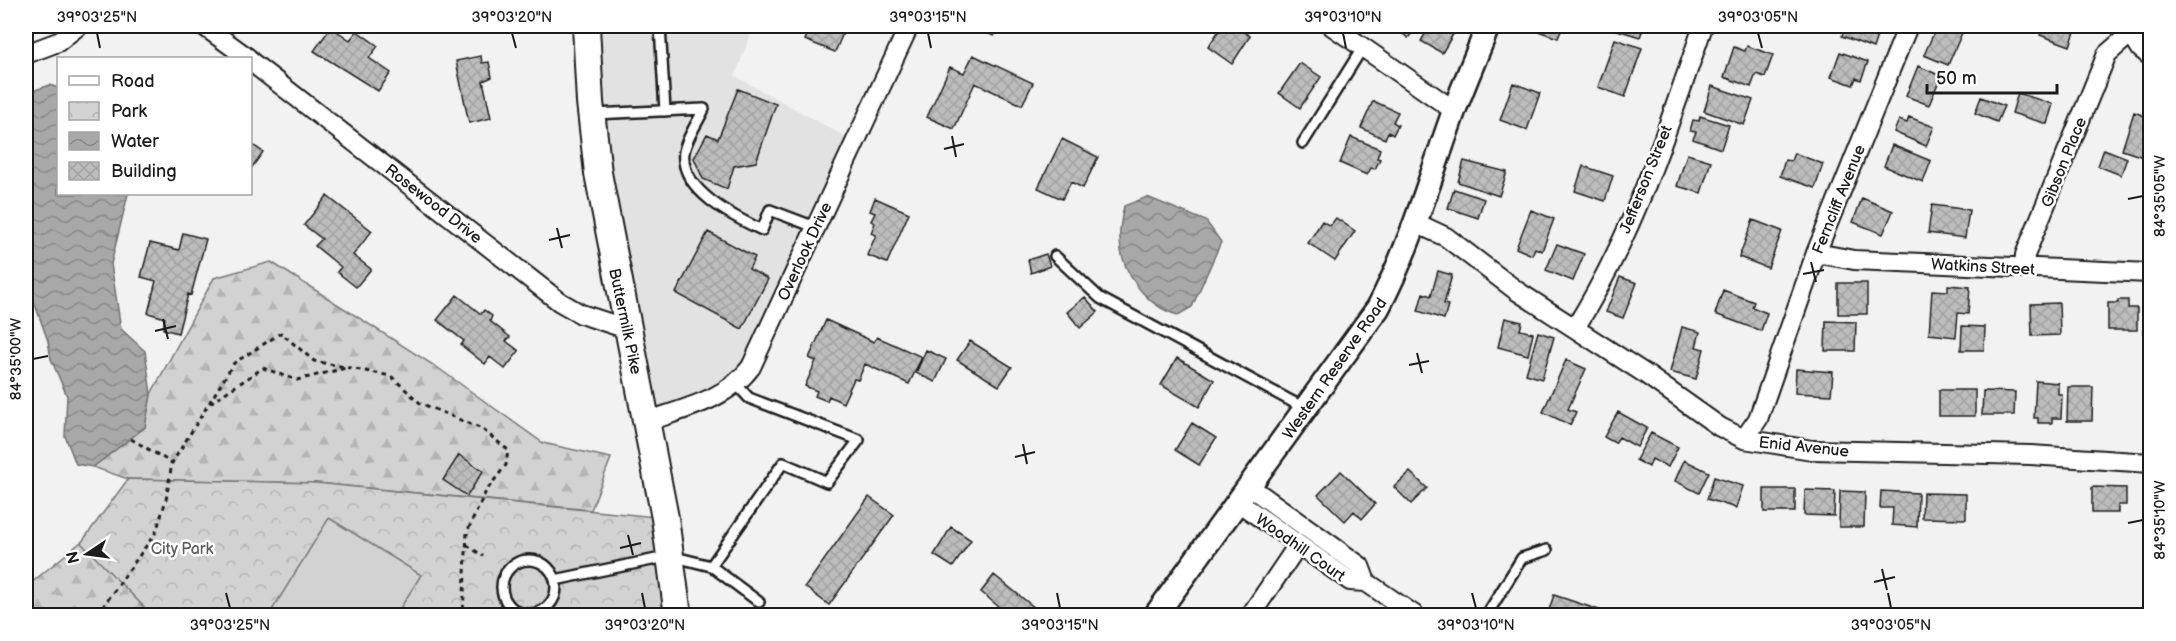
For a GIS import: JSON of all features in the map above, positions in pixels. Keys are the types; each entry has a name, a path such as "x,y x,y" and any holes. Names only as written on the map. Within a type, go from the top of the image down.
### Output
{"main road":[{"name":"Buttermilk Pike","path":"586,26 591,114 608,237 671,555 678,615"}],"street":[{"path":"26,54 58,42 78,26"},
{"name":"Rosewood Drive","path":"204,26 245,57"},
{"name":"Overlook Drive","path":"646,422 708,400 736,384 751,367 909,26"},
{"path":"1332,26 1455,111"},
{"name":"Western Reserve Road","path":"1155,615 1378,308 1393,279 1416,223 1455,111 1488,26"},
{"name":"Jefferson Street","path":"1575,328 1606,274 1623,237 1703,26"},
{"name":"Ferncliff Avenue","path":"1744,439 1758,419 1816,253 1908,26"},
{"path":"2129,29 2141,49 2151,56"},
{"name":"Gibson Place","path":"2024,268 2025,255 2106,54 2129,29"},
{"name":"Rosewood Drive","path":"252,62 560,302 581,314 627,329"},
{"name":"Enid Avenue","path":"1416,223 1446,237 1517,291 1720,427 1744,439 1812,450 2031,455 2151,463"},
{"name":"Watkins Street","path":"1816,253 1854,260 2151,273"},
{"name":"Woodhill Court","path":"1244,495 1298,545 1350,581 1366,582 1416,615"},
{"name":"Woodhill Court","path":"1244,495 1359,566 1366,582"},
{"path":"1250,615 1298,545"}],"lane":[{"path":"660,26 665,111"},
{"path":"1303,143 1363,47"},
{"path":"591,114 704,109 684,152 693,186 762,230 770,210 815,227"},
{"path":"1055,256 1100,298 1306,409"},
{"path":"711,566 783,463 827,482 859,440 749,398 736,384"},
{"path":"1486,615 1522,558 1537,551 1546,550"},
{"path":"555,580 671,555 711,566 759,602"},
{"path":"536,561 551,571 555,580 554,596 543,609 527,614 512,608 503,594 502,584 507,572 517,562 536,561"},
{"path":"504,615 512,608"}],"path":[{"path":"104,615 102,608 156,532 172,463 234,363 281,333 315,362 391,376 420,404 482,429 508,450 506,465 486,491 467,532 463,615"},
{"path":"209,403 262,368 297,380 347,368"},
{"path":"131,439 172,463"},
{"path":"466,544 483,556"}],"shaded area":[{"path":"586,26 754,26 735,76 855,142 744,377 646,422"}],"green space":[{"path":"271,262 438,368 543,443 611,458 591,510 316,483 128,479 93,467 145,427 151,394 214,278"},
{"name":"City Park","path":"128,479 316,483 665,518 678,615 152,615 81,543"},
{"path":"329,518 421,575 396,615 269,615"},
{"path":"81,542 152,615 26,616 26,587"}],"water":[{"path":"50,85 57,88 57,195 128,195 111,264 121,329 145,351 151,394 145,427 93,467 76,464 65,436 67,396 51,359 48,341 26,279 26,93"},
{"path":"1147,197 1206,221 1221,242 1192,307 1178,315 1156,304 1137,286 1121,251 1120,230 1124,206"}],"building":[{"path":"811,26 846,26 835,52 805,40"},
{"path":"970,26 999,26 994,36"},
{"path":"1222,26 1235,26 1250,36 1232,64 1208,47"},
{"path":"1393,26 1418,26 1408,38"},
{"path":"1430,26 1458,26 1442,53 1421,41"},
{"path":"1524,26 1563,26 1558,38"},
{"path":"1615,26 1644,26 1640,37 1614,29"},
{"path":"1845,26 1880,27 1873,48 1842,36"},
{"path":"1937,26 1945,26 1962,33 1948,65 1924,55"},
{"path":"2043,26 2077,26 2070,46 2040,35"},
{"path":"331,27 350,40 357,31 378,46 369,58 391,73 378,91 314,51"},
{"path":"1615,39 1642,48 1625,97 1598,87"},
{"path":"1747,46 1773,55 1765,77 1756,74 1751,87 1724,77 1734,47 1745,51"},
{"path":"1840,52 1868,62 1861,80 1856,78 1853,85 1831,77"},
{"path":"973,55 1033,83 1022,105 975,83 954,129 927,117 950,67 964,73"},
{"path":"481,56 482,63 489,62 492,77 483,81 491,118 469,123 456,61"},
{"path":"1300,63 1321,77 1300,108 1279,93"},
{"path":"1918,66 1941,76 1929,105 1906,96"},
{"path":"1513,83 1540,93 1527,130 1500,120"},
{"path":"1712,86 1753,100 1744,125 1704,111"},
{"path":"738,89 776,104 756,162 734,166 727,189 703,179 694,158 707,134 718,139"},
{"path":"2018,93 2053,104 2047,124 2012,113"},
{"path":"1981,97 2004,106 1997,122 1975,113"},
{"path":"1373,101 1398,112 1393,122 1398,125 1393,135 1388,132 1385,139 1361,128"},
{"path":"2134,112 2150,118 2149,159 2122,150"},
{"path":"1700,116 1729,125 1721,149 1693,139 1696,132 1690,131 1693,120 1699,121"},
{"path":"1909,117 1934,127 1926,146 1894,132 1899,120 1907,123"},
{"path":"1351,137 1380,149 1377,158 1380,159 1375,169 1371,168 1367,175 1340,163"},
{"path":"1062,139 1098,157 1083,188 1071,182 1062,199 1038,188"},
{"path":"252,144 263,152 252,167"},
{"path":"1892,145 1931,161 1923,182 1884,166"},
{"path":"2104,149 2127,158 2121,175 2098,166"},
{"path":"1794,153 1823,164 1815,188 1780,176 1785,160 1791,161"},
{"path":"1687,154 1711,161 1701,193 1677,186"},
{"path":"1464,161 1507,172 1499,196 1458,182"},
{"path":"1583,166 1613,176 1605,201 1575,191"},
{"path":"1454,189 1484,199 1478,218 1448,208"},
{"path":"327,196 372,231 353,255 371,269 356,287 337,272 341,267 315,246 322,239 304,225"},
{"path":"875,198 909,213 887,263 867,255 876,235 871,233 875,223 871,221 875,213 870,211"},
{"path":"1862,198 1893,211 1883,234 1853,222"},
{"path":"1932,205 1969,210 1965,238 1928,233"},
{"path":"1531,210 1554,219 1542,251 1535,248 1532,255 1516,248"},
{"path":"1336,218 1355,231 1335,261 1308,243 1322,221 1330,226"},
{"path":"1753,220 1782,231 1768,268 1739,257"},
{"path":"708,232 755,257 749,269 768,279 742,329 676,293"},
{"path":"183,233 206,239 178,333 163,329 165,318 148,313 156,281 141,277 150,243 179,250"},
{"path":"1557,244 1584,254 1573,281 1546,270"},
{"path":"1046,254 1050,266 1031,273 1028,260"},
{"path":"1438,271 1452,275 1444,304 1448,305 1444,319 1418,311 1423,293 1431,296"},
{"path":"1620,277 1637,283 1623,318 1606,312"},
{"path":"1838,283 1867,283 1867,314 1838,314"},
{"path":"1948,285 1970,287 1968,314 1958,313 1956,337 1929,334 1932,290 1948,291"},
{"path":"1723,290 1754,302 1752,307 1767,313 1761,331 1715,314"},
{"path":"457,295 481,314 484,310 492,316 490,321 510,337 506,341 519,351 505,369 490,357 485,364 461,345 464,341 437,320"},
{"path":"1085,297 1098,312 1080,328 1067,312"},
{"path":"2118,300 2128,300 2128,308 2137,308 2137,330 2108,330 2108,303 2118,303"},
{"path":"2059,303 2060,335 2032,336 2031,304"},
{"path":"2144,307 2150,307 2150,346 2144,346"},
{"path":"1505,318 1522,322 1520,330 1533,333 1528,355 1498,347"},
{"path":"826,320 874,342 877,337 922,357 909,384 865,364 858,380 854,379 843,403 829,396 827,401 815,396 817,391 805,386 816,361 809,358"},
{"path":"1826,321 1856,322 1855,351 1825,351"},
{"path":"1962,326 1985,327 1984,350 1961,350"},
{"path":"1682,327 1700,332 1696,347 1704,349 1696,379 1670,372"},
{"path":"1538,332 1554,337 1542,379 1526,374"},
{"path":"970,341 1012,367 999,386 957,360"},
{"path":"926,350 946,359 935,382 916,373"},
{"path":"1177,358 1214,380 1199,407 1161,385"},
{"path":"1566,360 1586,369 1568,409 1576,412 1570,425 1543,412"},
{"path":"1796,369 1833,372 1831,395 1795,393"},
{"path":"2036,381 2058,383 2058,394 2062,394 2061,418 2052,418 2052,423 2038,423 2038,418 2034,418"},
{"path":"2068,387 2093,387 2092,421 2067,421"},
{"path":"1939,390 1975,390 1975,416 1939,416"},
{"path":"1983,391 2015,392 2014,415 1982,415"},
{"path":"1618,412 1647,428 1637,447 1619,437 1615,443 1604,437"},
{"path":"1192,423 1216,438 1199,465 1175,450"},
{"path":"1651,433 1678,447 1668,467 1652,459 1649,467 1636,460"},
{"path":"459,455 483,471 467,496 443,480"},
{"path":"1684,460 1709,472 1699,493 1675,481"},
{"path":"1341,471 1375,504 1362,519 1354,511 1345,521 1318,495"},
{"path":"1410,472 1427,488 1411,504 1394,487"},
{"path":"1714,477 1743,486 1736,508 1707,499"},
{"path":"2092,487 2126,488 2126,505 2118,505 2118,513 2092,513"},
{"path":"1764,489 1795,489 1795,512 1764,512"},
{"path":"1805,490 1835,491 1834,516 1804,515"},
{"path":"1840,491 1865,492 1864,527 1839,527"},
{"path":"1881,491 1918,493 1917,527 1892,525 1893,508 1880,508"},
{"path":"1923,493 1966,494 1966,519 1922,518"},
{"path":"869,497 894,515 829,605 805,587"},
{"path":"951,527 971,540 953,567 934,555"},
{"path":"994,575 1041,613 1039,616 1010,616 981,592"},
{"path":"1554,595 1617,616 1547,616"}]}
